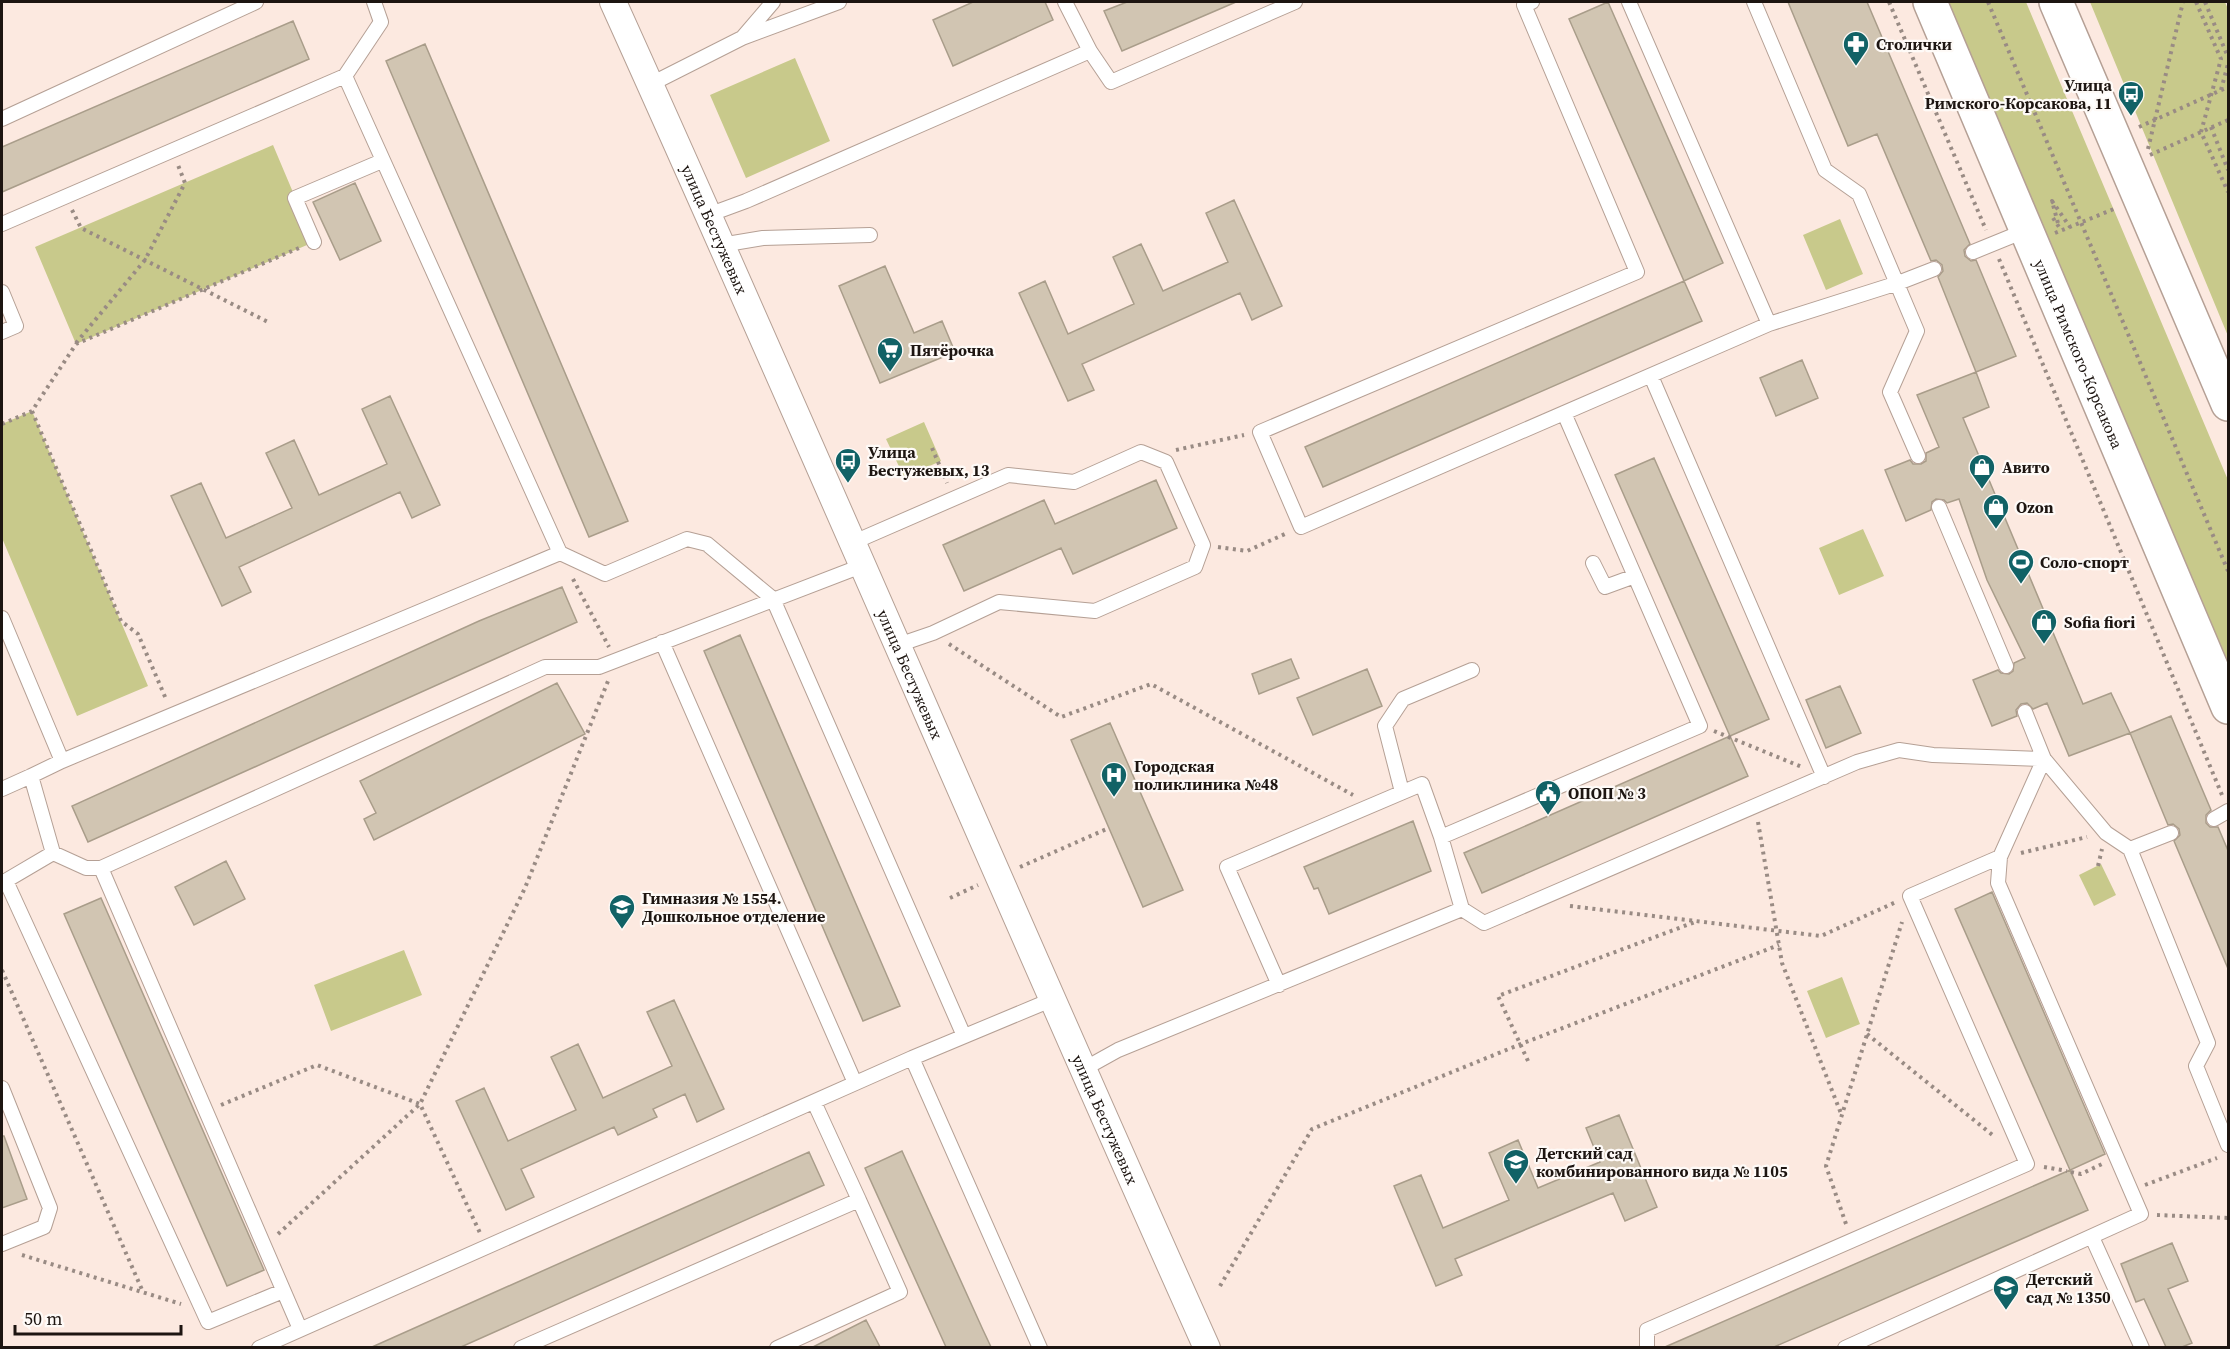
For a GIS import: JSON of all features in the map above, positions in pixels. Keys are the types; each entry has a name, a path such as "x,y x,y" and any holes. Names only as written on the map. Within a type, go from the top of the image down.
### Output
{"street":[{"name":"улица Бестужевых","path":"613,2 859,554 1051,1000 1208,1347"},
{"name":"улица Римского-Корсакова","path":"1930,2 2229,707"},
{"path":"2056,2 2229,404"}],"lane":[{"path":"2,119 256,2"},
{"path":"2,224 345,76 381,22 374,2"},
{"path":"742,38 773,2"},
{"path":"651,84 742,38 839,2"},
{"path":"1065,2 1090,51 1111,82 1295,2"},
{"path":"1532,2 1524,4 1637,272 1260,432 1301,527 1769,324 1898,284 1934,269"},
{"path":"1629,2 1769,324"},
{"path":"1754,2 1825,170 1859,194 1917,331 1890,392 1918,456"},
{"path":"708,215 747,201 1090,51"},
{"path":"345,76 560,553 605,574 687,539 707,544 773,599 964,1036"},
{"path":"314,242 295,198 382,161"},
{"path":"1973,252 2028,230"},
{"path":"721,245 763,238 870,235"},
{"path":"2,291 16,326 2,332"},
{"path":"1651,376 1824,777"},
{"path":"1441,837 1700,726 1564,413"},
{"path":"31,776 53,853 86,868 101,868 545,667 599,667 773,599 859,554 953,498 1008,475 1074,482 1141,452 1166,462 1203,545 1195,567 1095,611 999,602 933,633 898,645"},
{"path":"1939,507 2006,666"},
{"path":"2,789 62,761 560,553"},
{"path":"1593,563 1605,587 1635,576"},
{"path":"2,618 62,761"},
{"path":"662,642 855,1083"},
{"path":"1402,792 1385,726 1402,699 1472,670"},
{"path":"2025,712 2044,759 2106,833 2130,849 2208,1043 2196,1066 2229,1145"},
{"path":"1279,985 1227,867 1422,784 1441,837 1462,909 1484,923 1857,762 1899,750 1933,755 2044,759"},
{"path":"1845,1347 2141,1214 1998,883 2000,857 2044,759"},
{"path":"2214,819 2229,811"},
{"path":"2130,849 2171,833"},
{"path":"53,853 4,882 208,1322 283,1291"},
{"path":"1647,1347 1647,1330 2027,1164 1910,896 2000,857"},
{"path":"101,868 300,1329"},
{"path":"1082,1070 1118,1050 1462,909"},
{"path":"259,1347 912,1058 1051,1000"},
{"path":"912,1058 1040,1347"},
{"path":"2,1088 50,1209 44,1227 7,1248"},
{"path":"777,1347 900,1292 814,1102"},
{"path":"521,1347 859,1200"},
{"path":"2092,1237 2142,1347"}],"path":[{"path":"1889,2 2229,811"},
{"path":"1988,2 2229,571"},
{"path":"2183,2 2147,156 2229,120"},
{"path":"2196,2 2221,59 2201,132 2229,192"},
{"path":"2205,2 2229,57"},
{"path":"2220,90 2229,64"},
{"path":"2135,129 2229,87"},
{"path":"2211,127 2229,170"},
{"path":"2,424 32,411 76,344 145,260 185,183 172,150"},
{"path":"64,196 81,228 270,323"},
{"path":"2070,227 2114,209"},
{"path":"76,344 314,242"},
{"path":"32,411 121,621 138,634 172,715"},
{"path":"1166,462 1176,449 1260,432"},
{"path":"932,448 953,498"},
{"path":"1203,545 1247,551 1301,527"},
{"path":"264,1247 420,1104 525,888 593,723 616,660 560,553"},
{"path":"933,633 1061,717 1151,684 1372,805"},
{"path":"1700,726 1730,736 1824,777"},
{"path":"1756,806 1782,963 1842,1117"},
{"path":"1020,867 1109,828"},
{"path":"2000,857 2106,833 2098,866"},
{"path":"950,898 978,885"},
{"path":"1533,902 1821,936 1910,896"},
{"path":"1851,1241 1826,1166 1910,896"},
{"path":"1528,1061 1498,996 1696,921"},
{"path":"1220,1286 1312,1130 1521,1044 1779,945"},
{"path":"2,970 143,1292"},
{"path":"1867,1034 2027,1164 2081,1174 2116,1158"},
{"path":"206,1111 317,1065 420,1104 487,1247"},
{"path":"2131,1191 2218,1157"},
{"path":"2141,1214 2229,1218"},
{"path":"7,1248 202,1310"}],"green space":[{"path":"1948,2 2026,2 2228,480 2228,675"},
{"path":"2090,2 2225,2 2228,9 2228,336"},
{"path":"795,58 830,141 746,178 710,95"},
{"path":"273,145 314,242 76,344 35,247"},
{"path":"1840,219 1863,274 1826,290 1803,235"},
{"path":"32,411 148,686 77,716 2,538 2,424"},
{"path":"924,422 941,461 904,477 886,439"},
{"path":"1863,529 1884,576 1839,595 1819,548"},
{"path":"2101,864 2116,895 2094,906 2079,875"},
{"path":"404,950 422,995 331,1031 314,985"},
{"path":"1842,977 1860,1024 1826,1038 1807,991"}],"building":[{"path":"973,2 1045,2 1053,20 953,66 933,20"},
{"path":"1127,2 1236,2 1122,51 1104,11"},
{"path":"1608,2 1723,263 1684,281 1569,19"},
{"path":"1788,2 1867,2 1970,244 1964,250 1965,256 1971,261 1976,260 2016,356 1976,372 1938,277 1943,271 1942,265 1936,260 1931,261 1877,134 1848,146"},
{"path":"293,21 309,59 2,192 2,147"},
{"path":"425,44 628,521 589,537 386,61"},
{"path":"355,183 381,241 340,260 313,202"},
{"path":"1234,200 1282,306 1252,320 1240,293 1082,364 1094,390 1068,401 1019,293 1045,281 1068,334 1134,304 1113,257 1141,244 1163,291 1228,262 1206,213"},
{"path":"885,266 914,333 942,321 955,352 880,383 839,286"},
{"path":"1684,281 1702,321 1323,487 1305,447"},
{"path":"1802,360 1818,398 1776,416 1760,378"},
{"path":"1976,372 1989,407 1963,418 2083,704 2111,693 2130,733 2069,756 2047,703 2033,709 2027,703 2021,704 2016,710 2017,716 1992,726 1973,680 1998,670 2009,674 2013,671 2014,663 2025,658 1987,580 1959,499 1947,503 1936,499 1932,502 1931,510 1906,521 1885,470 1910,460 1913,464 1921,464 1926,461 1926,453 1939,447 1917,395"},
{"path":"390,396 440,505 412,518 400,492 239,567 251,592 222,606 171,496 201,483 226,538 292,508 266,453 294,440 319,495 387,464 362,409"},
{"path":"1654,458 1769,719 1730,736 1615,475"},
{"path":"1156,480 1177,528 1073,574 1061,548 964,591 943,545 1044,500 1055,524"},
{"path":"562,587 577,622 88,842 72,806 479,621"},
{"path":"740,635 900,1006 863,1021 704,651"},
{"path":"1291,659 1299,678 1259,694 1252,674"},
{"path":"1367,669 1382,706 1313,735 1297,698"},
{"path":"557,683 585,734 374,840 364,819 376,813 360,781"},
{"path":"1840,686 1861,733 1826,748 1806,700"},
{"path":"2171,716 2211,810 2206,815 2206,823 2210,827 2218,827 2229,853 2229,971 2174,841 2180,835 2179,829 2173,824 2168,825 2130,733"},
{"path":"1110,723 1183,890 1143,907 1071,740"},
{"path":"1730,736 1748,776 1482,893 1464,853"},
{"path":"1413,821 1431,871 1329,914 1318,888 1314,889 1304,867"},
{"path":"226,861 245,899 194,925 175,887"},
{"path":"1992,892 2105,1154 2070,1170 1955,909"},
{"path":"101,898 264,1270 227,1286 64,914"},
{"path":"674,1000 724,1109 697,1122 685,1094 653,1109 657,1117 618,1135 614,1127 521,1169 534,1197 506,1210 456,1101 484,1088 508,1141 576,1110 551,1057 578,1044 603,1098 672,1066 647,1012"},
{"path":"1619,1115 1657,1207 1625,1221 1613,1193 1455,1259 1462,1275 1436,1286 1394,1186 1421,1175 1443,1228 1509,1200 1489,1153 1518,1140 1538,1188 1600,1162 1586,1128"},
{"path":"2,1136 4,1136 27,1199 2,1208"},
{"path":"902,1151 991,1347 946,1347 865,1168"},
{"path":"809,1152 824,1185 461,1347 372,1347"},
{"path":"2070,1170 2088,1210 1774,1347 1665,1347"},
{"path":"2172,1243 2188,1281 2168,1289 2192,1343 2182,1347 2166,1347 2144,1299 2136,1302 2121,1264"},
{"path":"866,1320 880,1347 813,1347"}],"place":[{"name":"Столички","path":"1856,67"},
{"name":"Улица Римского-Корсакова, 11","path":"2131,117"},
{"name":"Пятёрочка","path":"890,373"},
{"name":"Улица Бестужевых, 13","path":"848,484"},
{"name":"Авито","path":"1982,490"},
{"name":"Ozon","path":"1996,530"},
{"name":"Соло-спорт","path":"2021,585"},
{"name":"Sofia fiori","path":"2044,645"},
{"name":"Городская поликлиника №48","path":"1114,798"},
{"name":"ОПОП № 3","path":"1548,816"},
{"name":"Гимназия № 1554. Дошкольное отделение","path":"622,930"},
{"name":"Детский сад комбинированного вида № 1105","path":"1516,1185"},
{"name":"Детский сад № 1350","path":"2006,1311"}]}
